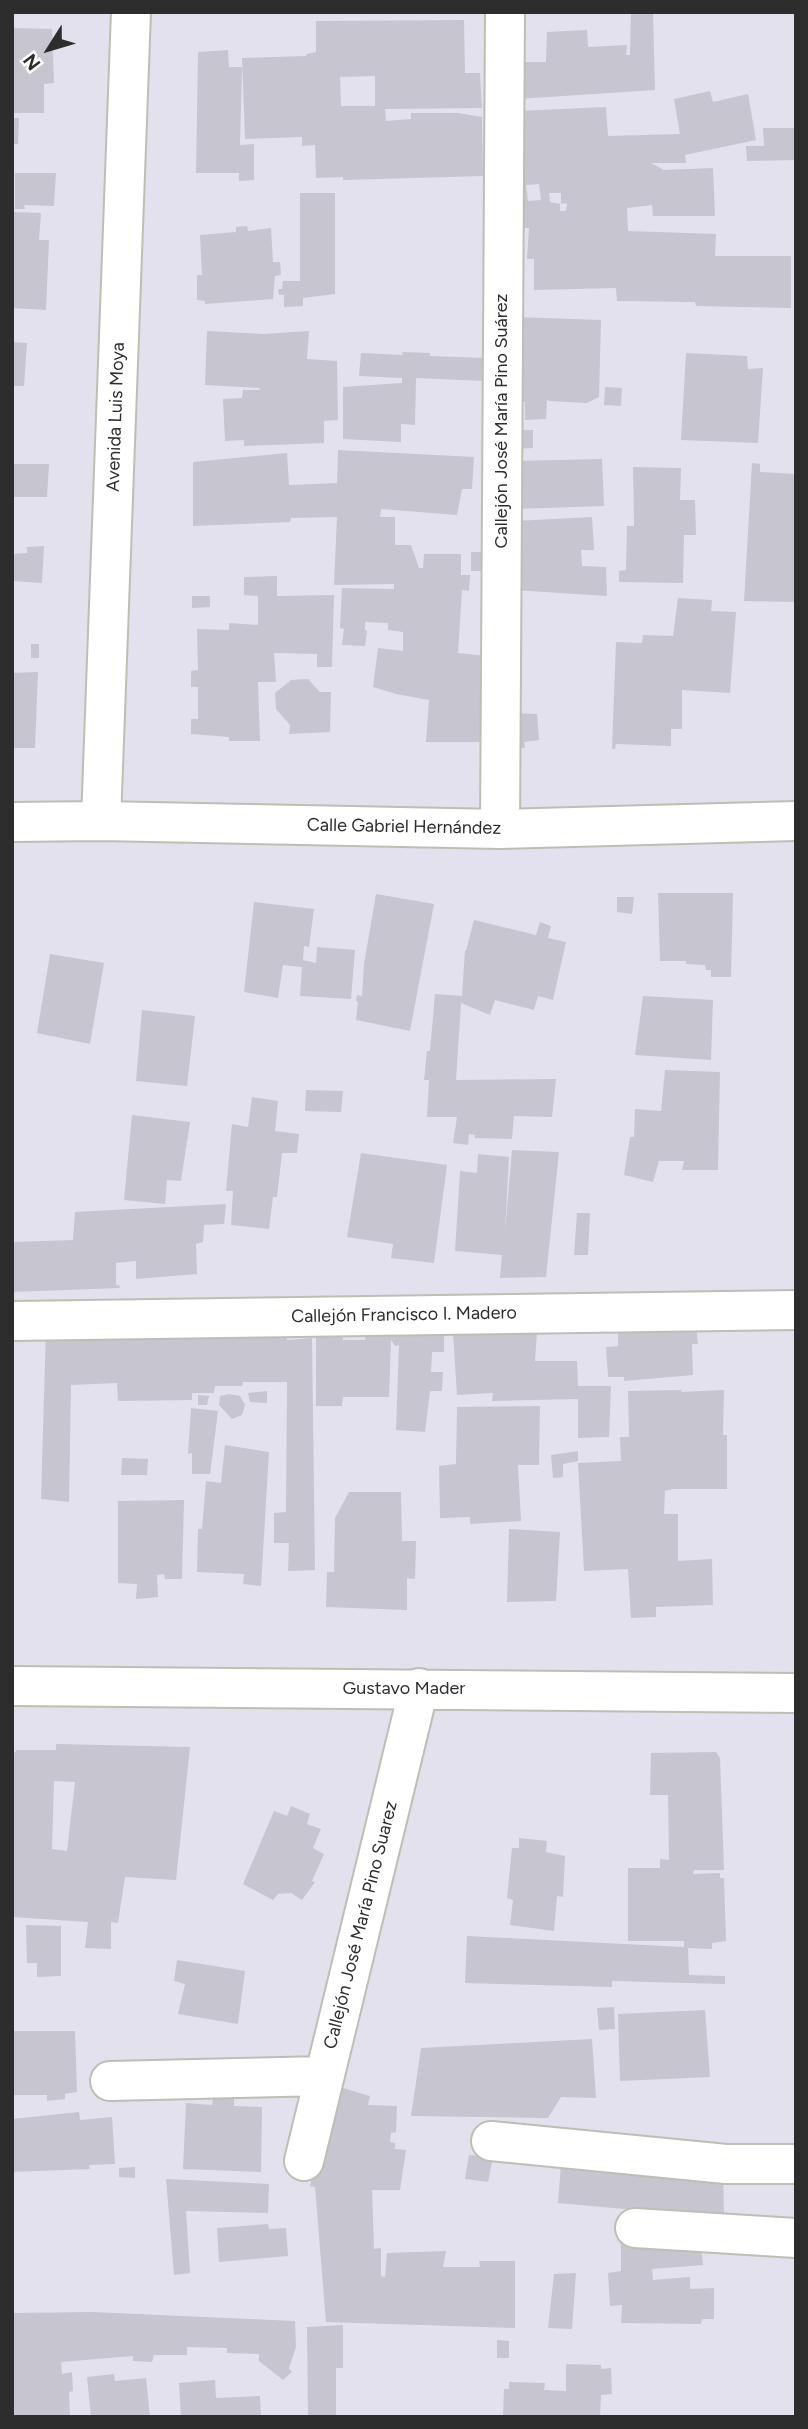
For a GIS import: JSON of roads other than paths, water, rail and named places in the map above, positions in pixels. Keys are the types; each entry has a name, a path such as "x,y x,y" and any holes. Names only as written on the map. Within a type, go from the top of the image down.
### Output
{"street":[{"name":"Avenida Luis Moya","path":"101,821 131,12"},
{"name":"Callejón José María Pino Suárez","path":"500,829 505,12"},
{"name":"Calle Gabriel Hernández","path":"12,822 101,821 500,829 796,821"},
{"name":"Callejón Francisco I. Madero","path":"12,1321 796,1310"},
{"name":"Gustavo Mader","path":"12,1686 796,1693"},
{"name":"Callejón José María Pino Suarez","path":"304,2161 419,1689"},
{"path":"110,2081 324,2076"},
{"path":"491,2141 726,2164 796,2164"},
{"path":"635,2228 796,2238"}]}
